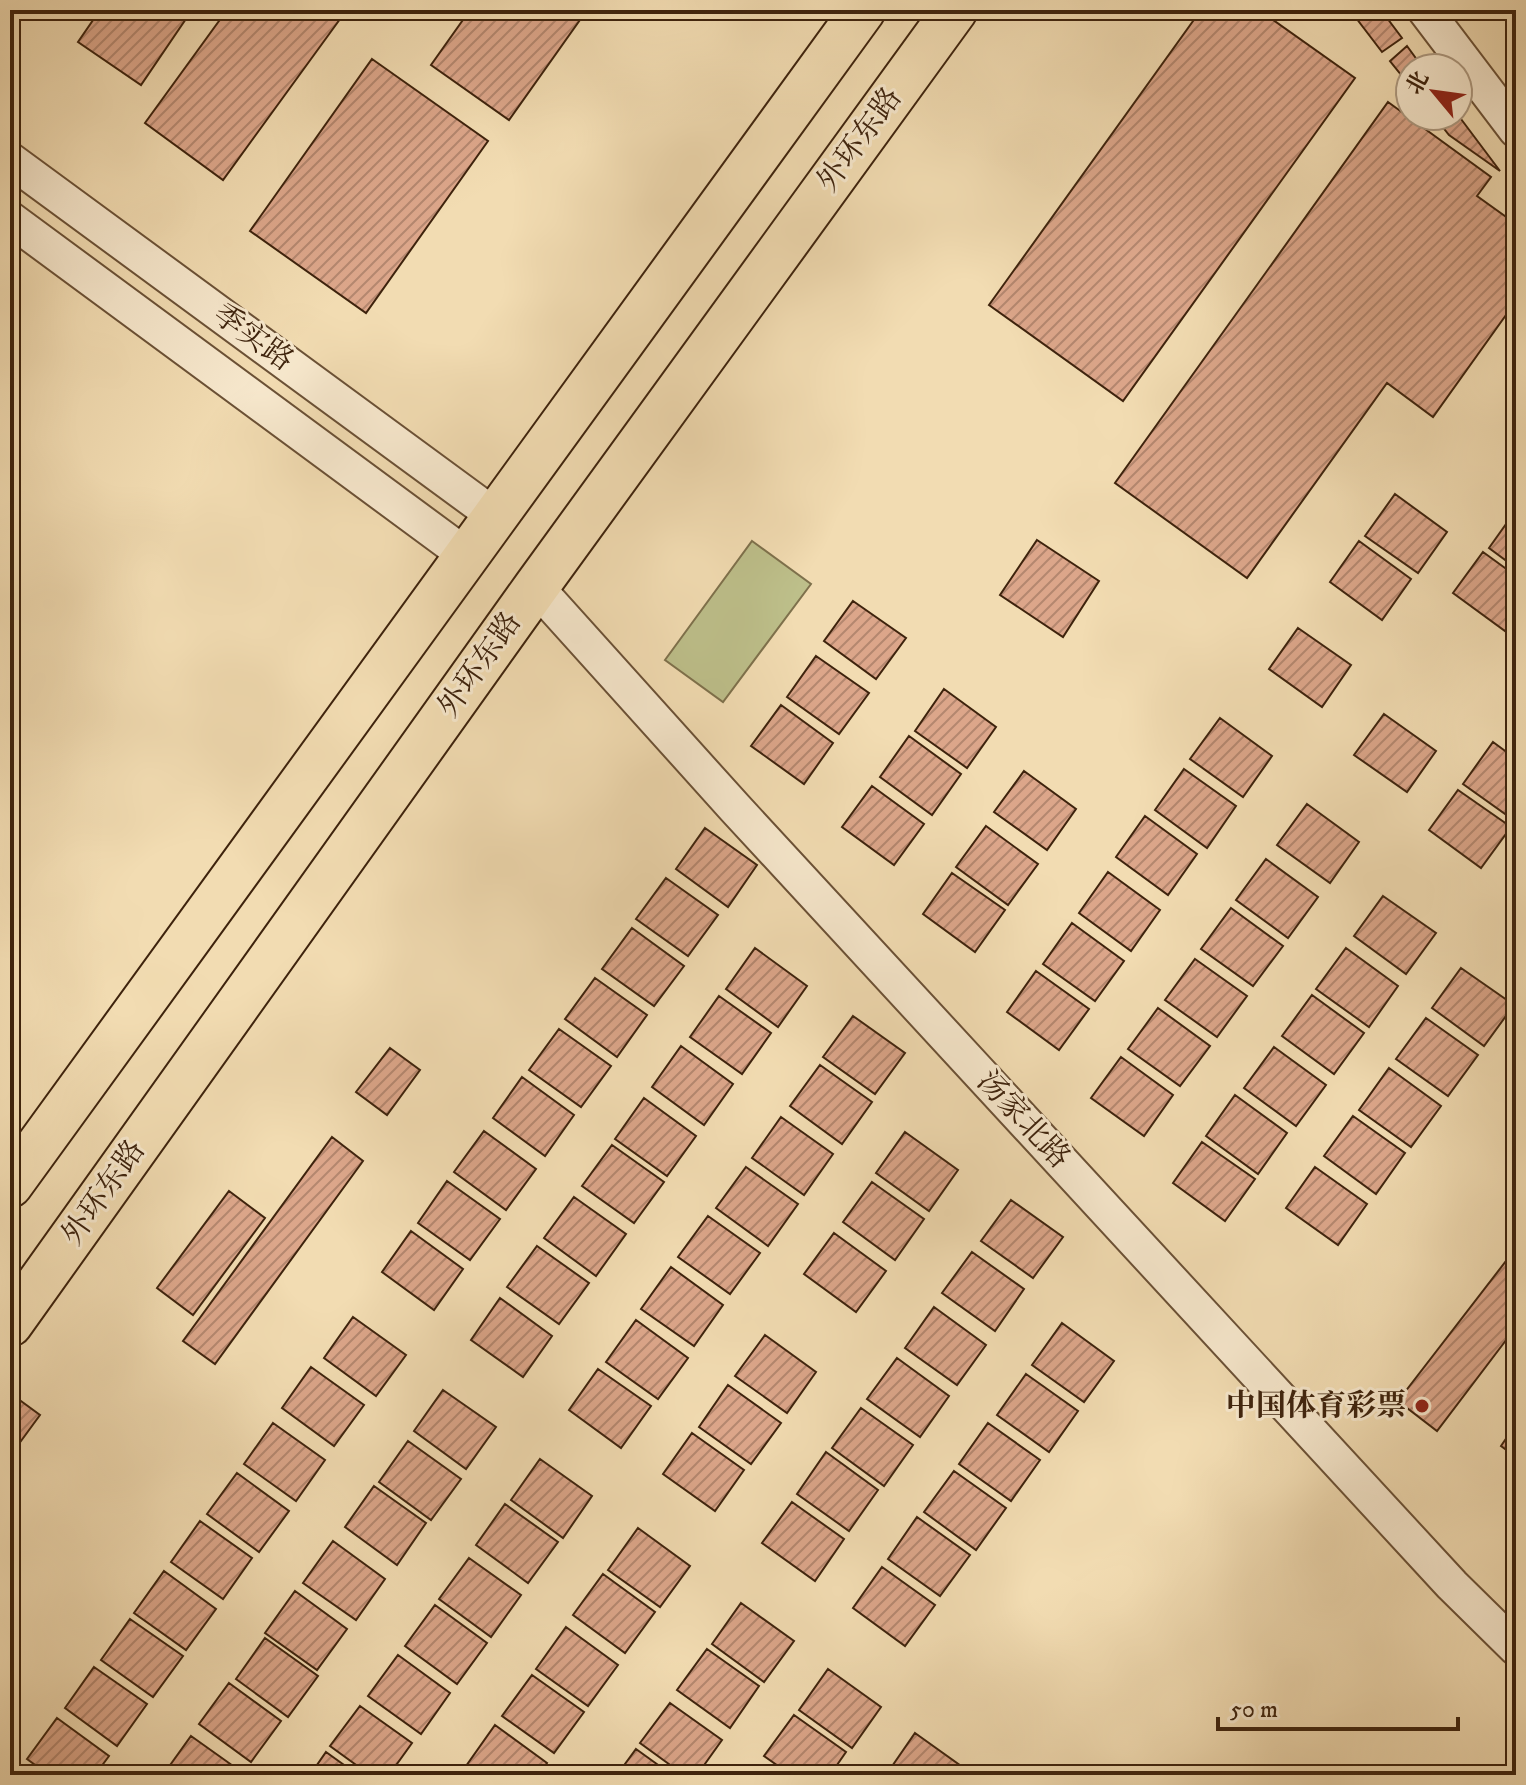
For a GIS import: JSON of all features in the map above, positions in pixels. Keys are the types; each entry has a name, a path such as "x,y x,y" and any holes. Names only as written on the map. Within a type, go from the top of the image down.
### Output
{"highway":[{"path":"10,1185 863,10"},
{"name":"外环东路","path":"10,1324 536,587 955,10"}],"street":[{"path":"1425,10 1516,130"},
{"name":"季实路","path":"10,160 495,516"},
{"name":"季实路","path":"10,219 467,556"},
{"name":"汤家北路","path":"536,587 735,808 1452,1585 1516,1648"}],"green space":[{"path":"752,541 811,584 723,702 665,660"}],"building":[{"path":"100,10 192,10 141,85 78,42"},
{"path":"227,10 337,10 343,15 223,180 145,123"},
{"path":"470,10 587,10 509,120 431,65"},
{"path":"1201,10 1259,10 1355,78 1123,401 989,305"},
{"path":"1350,10 1381,10 1402,38 1382,52"},
{"path":"372,59 488,141 366,313 250,231"},
{"path":"1388,102 1394,106 1394,132 1429,132 1491,177 1477,196 1516,224 1516,301 1433,417 1387,383 1247,578 1115,483"},
{"path":"1447,132 1471,132 1500,171"},
{"path":"1395,494 1447,532 1418,573 1365,536"},
{"path":"1516,510 1516,568 1489,548"},
{"path":"1037,540 1099,581 1063,637 1000,595"},
{"path":"1359,541 1411,579 1382,620 1330,582"},
{"path":"1483,552 1516,576 1516,616 1505,631 1453,593"},
{"path":"853,601 906,638 876,679 824,641"},
{"path":"1298,628 1351,665 1322,707 1269,669"},
{"path":"816,656 869,693 839,734 787,697"},
{"path":"944,689 996,727 967,768 915,731"},
{"path":"781,705 833,743 804,784 751,746"},
{"path":"1384,714 1436,751 1407,792 1354,755"},
{"path":"1220,718 1272,756 1243,797 1190,759"},
{"path":"909,736 961,774 932,815 880,777"},
{"path":"1493,742 1516,759 1515,821 1463,784"},
{"path":"1184,769 1236,806 1207,848 1155,810"},
{"path":"1024,771 1076,809 1047,850 994,812"},
{"path":"872,786 924,824 894,865 842,827"},
{"path":"1458,790 1511,827 1481,868 1429,830"},
{"path":"1307,804 1359,842 1330,883 1277,845"},
{"path":"1145,816 1197,854 1168,895 1116,857"},
{"path":"986,826 1038,864 1008,905 956,867"},
{"path":"705,828 757,865 728,907 676,869"},
{"path":"1266,859 1318,897 1288,938 1236,900"},
{"path":"1108,872 1160,910 1131,951 1079,913"},
{"path":"952,873 1005,910 975,952 923,914"},
{"path":"666,878 718,915 688,956 636,919"},
{"path":"1383,896 1436,933 1406,974 1354,936"},
{"path":"1231,908 1283,946 1253,986 1201,949"},
{"path":"1072,923 1124,961 1095,1001 1043,964"},
{"path":"632,928 684,966 654,1006 602,969"},
{"path":"755,948 807,986 778,1027 726,989"},
{"path":"1346,948 1398,986 1369,1027 1316,989"},
{"path":"1195,959 1247,996 1217,1037 1165,1000"},
{"path":"1461,968 1514,1005 1484,1046 1432,1008"},
{"path":"1036,971 1089,1009 1059,1050 1007,1012"},
{"path":"595,978 647,1015 617,1057 565,1019"},
{"path":"1312,995 1364,1033 1334,1074 1282,1036"},
{"path":"719,996 771,1033 742,1074 690,1037"},
{"path":"1158,1008 1210,1046 1180,1086 1128,1049"},
{"path":"853,1016 905,1053 875,1094 823,1057"},
{"path":"1426,1018 1478,1055 1448,1096 1396,1059"},
{"path":"559,1029 611,1066 581,1107 529,1070"},
{"path":"681,1046 733,1084 704,1125 652,1087"},
{"path":"1274,1047 1326,1085 1296,1126 1244,1088"},
{"path":"390,1048 420,1070 387,1115 356,1092"},
{"path":"1121,1057 1173,1095 1144,1136 1091,1098"},
{"path":"820,1065 872,1102 842,1144 790,1106"},
{"path":"1389,1068 1441,1106 1411,1147 1359,1110"},
{"path":"522,1077 574,1115 545,1156 493,1118"},
{"path":"1235,1095 1287,1133 1258,1174 1206,1136"},
{"path":"644,1098 696,1136 667,1176 615,1139"},
{"path":"1353,1116 1405,1153 1376,1194 1324,1156"},
{"path":"781,1117 833,1154 804,1195 752,1158"},
{"path":"484,1131 536,1169 506,1210 454,1172"},
{"path":"905,1132 958,1170 929,1211 876,1173"},
{"path":"332,1137 363,1161 215,1364 183,1341"},
{"path":"1202,1142 1255,1179 1225,1221 1173,1183"},
{"path":"612,1145 664,1182 634,1223 582,1186"},
{"path":"746,1167 798,1204 768,1246 716,1208"},
{"path":"1315,1167 1367,1204 1338,1245 1286,1208"},
{"path":"447,1181 500,1219 470,1260 418,1223"},
{"path":"872,1182 924,1219 895,1260 843,1222"},
{"path":"229,1191 265,1218 193,1315 157,1288"},
{"path":"574,1197 626,1234 596,1276 544,1238"},
{"path":"1011,1200 1063,1237 1033,1278 981,1241"},
{"path":"708,1216 760,1253 730,1294 678,1257"},
{"path":"411,1231 463,1269 434,1310 382,1272"},
{"path":"834,1233 886,1271 856,1312 804,1274"},
{"path":"537,1246 589,1283 559,1324 507,1287"},
{"path":"1516,1248 1516,1327 1437,1431 1398,1401"},
{"path":"972,1252 1024,1289 995,1331 942,1293"},
{"path":"671,1267 723,1305 694,1346 641,1309"},
{"path":"500,1298 552,1336 523,1377 471,1340"},
{"path":"934,1307 986,1345 957,1385 905,1348"},
{"path":"353,1317 406,1355 376,1396 324,1358"},
{"path":"636,1320 688,1358 658,1399 606,1362"},
{"path":"1062,1323 1114,1361 1084,1402 1032,1365"},
{"path":"765,1335 816,1372 787,1413 735,1376"},
{"path":"897,1358 949,1396 920,1437 867,1399"},
{"path":"311,1367 364,1405 334,1446 282,1408"},
{"path":"598,1369 651,1406 621,1448 569,1410"},
{"path":"1026,1374 1078,1411 1049,1452 997,1415"},
{"path":"728,1385 781,1423 751,1464 699,1427"},
{"path":"443,1390 496,1427 466,1469 414,1431"},
{"path":"10,1393 40,1415 10,1456"},
{"path":"861,1408 913,1445 884,1486 832,1448"},
{"path":"273,1423 325,1460 296,1501 244,1464"},
{"path":"988,1423 1040,1460 1011,1501 959,1464"},
{"path":"1516,1424 1516,1457 1501,1446"},
{"path":"692,1433 744,1470 715,1511 663,1474"},
{"path":"408,1441 461,1479 431,1520 379,1482"},
{"path":"826,1452 878,1490 849,1531 797,1494"},
{"path":"540,1459 592,1496 563,1538 511,1500"},
{"path":"954,1471 1006,1508 976,1550 924,1512"},
{"path":"237,1473 289,1511 259,1552 207,1514"},
{"path":"374,1486 426,1523 397,1565 345,1527"},
{"path":"792,1502 844,1539 815,1581 762,1543"},
{"path":"505,1504 558,1542 528,1583 476,1545"},
{"path":"917,1517 970,1555 940,1596 888,1559"},
{"path":"200,1521 252,1558 223,1599 171,1562"},
{"path":"638,1528 690,1566 660,1607 608,1570"},
{"path":"333,1541 385,1579 356,1620 303,1583"},
{"path":"469,1558 521,1595 491,1637 439,1599"},
{"path":"882,1567 935,1605 905,1646 853,1608"},
{"path":"164,1571 216,1609 186,1650 134,1613"},
{"path":"603,1574 655,1612 625,1653 573,1615"},
{"path":"295,1591 347,1629 317,1670 265,1633"},
{"path":"741,1603 794,1641 764,1682 712,1644"},
{"path":"435,1605 487,1643 457,1684 405,1646"},
{"path":"130,1619 183,1656 153,1697 101,1660"},
{"path":"566,1627 618,1665 588,1706 536,1669"},
{"path":"265,1638 318,1676 288,1717 236,1679"},
{"path":"707,1649 759,1686 730,1728 677,1690"},
{"path":"398,1655 450,1693 421,1734 368,1696"},
{"path":"94,1667 147,1704 117,1746 65,1708"},
{"path":"828,1669 881,1707 852,1748 799,1710"},
{"path":"532,1675 584,1712 554,1753 502,1716"},
{"path":"229,1683 281,1721 251,1762 199,1724"},
{"path":"670,1703 722,1740 697,1775 684,1775 640,1743"},
{"path":"360,1706 412,1743 389,1775 370,1775 330,1746"},
{"path":"794,1715 846,1752 830,1775 791,1775 764,1756"},
{"path":"57,1718 109,1756 95,1775 49,1775 27,1759"},
{"path":"495,1725 547,1763 539,1775 478,1775 466,1766"},
{"path":"915,1733 968,1771 964,1775 886,1775"},
{"path":"191,1736 243,1773 242,1775 163,1775"},
{"path":"636,1749 672,1775 617,1775"},
{"path":"326,1752 358,1775 310,1775"}],"place":[{"name":"中国体育彩票","path":"1422,1406"}]}
